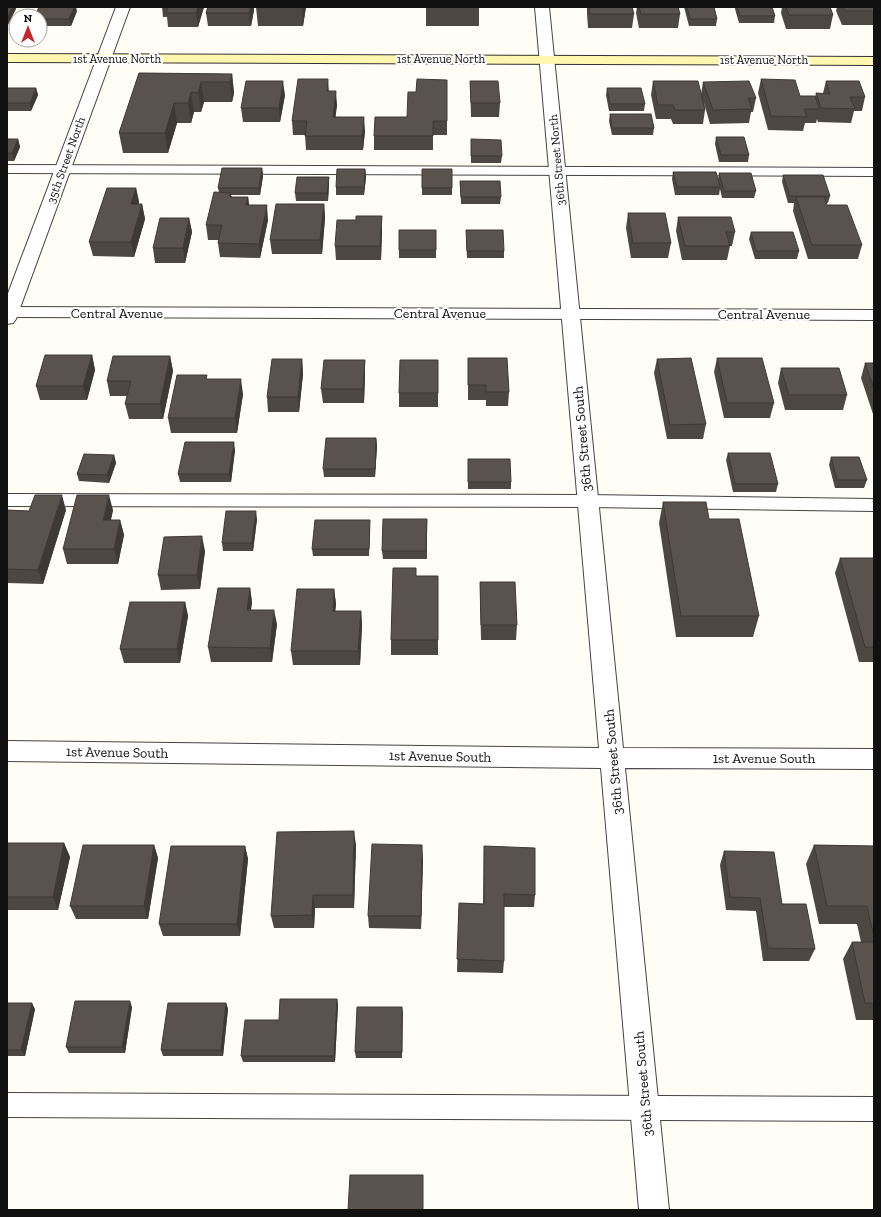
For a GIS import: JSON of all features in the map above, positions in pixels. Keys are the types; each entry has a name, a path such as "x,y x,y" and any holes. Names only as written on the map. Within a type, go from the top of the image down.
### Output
{"main road":[{"name":"1st Avenue North","path":"7,58 874,61"}],"street":[{"name":"35th Street North","path":"8,315 123,7"},
{"name":"36th Street North","path":"542,7 548,59 570,314"},
{"name":"36th Street South","path":"570,314 613,758 654,1210"},
{"name":"Central Avenue","path":"8,315 874,315"},
{"name":"1st Avenue South","path":"7,751 613,758 874,759"}],"lane":[{"path":"7,169 874,172"},
{"path":"7,500 588,501 874,505"},
{"path":"7,1105 874,1109"}],"building":[{"path":"7,7 12,7 8,8 7,17"},
{"path":"74,7 69,19 48,19 48,8 39,8"},
{"path":"168,7 198,7 196,13 166,13"},
{"path":"208,7 251,7 249,13 206,13"},
{"path":"589,7 632,7 634,14 590,14"},
{"path":"639,7 678,7 680,14 641,14"},
{"path":"687,7 714,7 717,19 690,19"},
{"path":"737,7 772,7 775,16 740,16"},
{"path":"786,7 830,7 833,15 789,15"},
{"path":"843,7 874,7 874,11 846,11"},
{"path":"139,73 232,74 230,82 201,82 198,93 191,92 188,103 174,103 165,133 119,133"},
{"path":"298,79 328,79 327,91 336,91 333,117 364,117 362,136 305,136 307,121 292,121"},
{"path":"417,79 447,80 447,121 433,121 433,136 374,136 375,117 407,117 408,92 416,92"},
{"path":"761,79 795,80 800,96 815,96 819,109 804,109 807,117 771,116"},
{"path":"246,81 283,81 279,108 241,108"},
{"path":"470,81 498,81 500,103 471,103"},
{"path":"653,81 698,81 705,110 675,110 673,105 658,105"},
{"path":"749,81 756,98 748,98 752,109 713,110 703,82"},
{"path":"826,81 859,81 865,97 850,97 855,109 821,108 816,93 830,94"},
{"path":"7,88 36,88 30,103 7,103"},
{"path":"607,88 641,88 645,104 610,104"},
{"path":"610,114 651,114 654,128 612,128"},
{"path":"716,137 744,137 749,155 721,155"},
{"path":"7,139 18,139 12,153 7,153"},
{"path":"471,139 501,140 502,156 471,156"},
{"path":"222,168 262,168 259,188 218,188"},
{"path":"337,169 365,169 364,187 336,187"},
{"path":"422,169 452,169 452,188 422,188"},
{"path":"673,172 716,172 720,187 677,187"},
{"path":"719,173 751,173 756,191 724,191"},
{"path":"783,175 823,175 830,196 790,196"},
{"path":"297,177 329,177 327,193 295,193"},
{"path":"460,181 500,181 501,197 461,197"},
{"path":"107,188 136,188 131,204 142,204 131,242 89,242"},
{"path":"214,192 231,193 230,197 248,197 246,205 267,205 259,244 218,243 222,225 206,225"},
{"path":"796,197 824,197 827,205 847,205 862,245 812,245"},
{"path":"276,204 324,204 320,240 270,240"},
{"path":"628,213 665,213 671,243 633,243"},
{"path":"356,216 382,216 380,246 335,246 337,220 356,220"},
{"path":"678,217 731,217 735,232 726,232 730,246 685,246"},
{"path":"160,218 189,218 183,248 153,248"},
{"path":"399,230 436,230 436,250 399,250"},
{"path":"466,230 503,230 504,251 467,251"},
{"path":"751,232 793,232 799,251 756,251"},
{"path":"45,355 92,355 83,386 36,386"},
{"path":"113,356 170,356 160,404 125,404 131,381 107,381"},
{"path":"468,358 507,358 509,392 486,392 486,385 468,385"},
{"path":"691,358 706,424 670,425 657,359"},
{"path":"717,358 762,358 774,403 727,403"},
{"path":"272,359 302,359 298,397 267,397"},
{"path":"324,360 365,360 363,389 321,389"},
{"path":"400,360 438,360 438,393 399,393"},
{"path":"865,363 874,363 874,389"},
{"path":"781,368 839,368 847,395 789,395"},
{"path":"177,375 207,375 206,379 241,379 235,418 168,418"},
{"path":"326,438 376,438 375,469 323,469"},
{"path":"185,442 234,442 229,474 178,474"},
{"path":"728,453 770,453 778,484 735,484"},
{"path":"84,454 114,455 107,475 77,474"},
{"path":"831,457 859,457 867,480 837,480"},
{"path":"468,459 510,459 511,482 468,482"},
{"path":"35,495 62,495 38,570 7,569 7,510 29,511"},
{"path":"77,495 109,495 103,520 120,520 114,549 63,549"},
{"path":"663,502 706,502 709,519 739,519 759,616 681,616"},
{"path":"226,511 256,511 252,543 222,543"},
{"path":"383,519 427,519 426,551 382,551"},
{"path":"315,520 370,520 369,549 312,549"},
{"path":"202,536 197,575 158,575 164,537"},
{"path":"840,558 874,558 874,647 865,647"},
{"path":"393,568 416,568 416,576 438,576 438,640 391,640"},
{"path":"480,582 515,582 517,625 481,625"},
{"path":"218,588 250,588 247,610 274,610 270,648 208,647"},
{"path":"297,589 334,589 333,611 361,611 358,651 291,651"},
{"path":"130,602 185,602 177,649 120,649"},
{"path":"354,831 353,895 313,895 312,915 271,916 277,832"},
{"path":"7,843 64,843 53,897 7,897"},
{"path":"372,844 422,845 421,916 368,916"},
{"path":"83,845 154,845 144,906 70,906"},
{"path":"814,845 874,846 874,937 867,906 827,906"},
{"path":"171,846 245,846 237,924 159,924"},
{"path":"484,846 535,848 535,895 504,894 504,961 457,959 459,903 484,904"},
{"path":"724,851 774,852 782,904 806,904 815,949 768,948 760,898 730,897"},
{"path":"852,942 874,942 874,1003 865,1003"},
{"path":"280,999 337,999 334,1056 241,1056 245,1020 279,1020"},
{"path":"75,1001 130,1001 122,1047 66,1047"},
{"path":"7,1003 32,1003 21,1050 7,1050"},
{"path":"168,1003 226,1003 221,1050 161,1050"},
{"path":"357,1007 402,1007 402,1052 355,1052"},
{"path":"350,1175 423,1175 423,1210 348,1210"}]}
